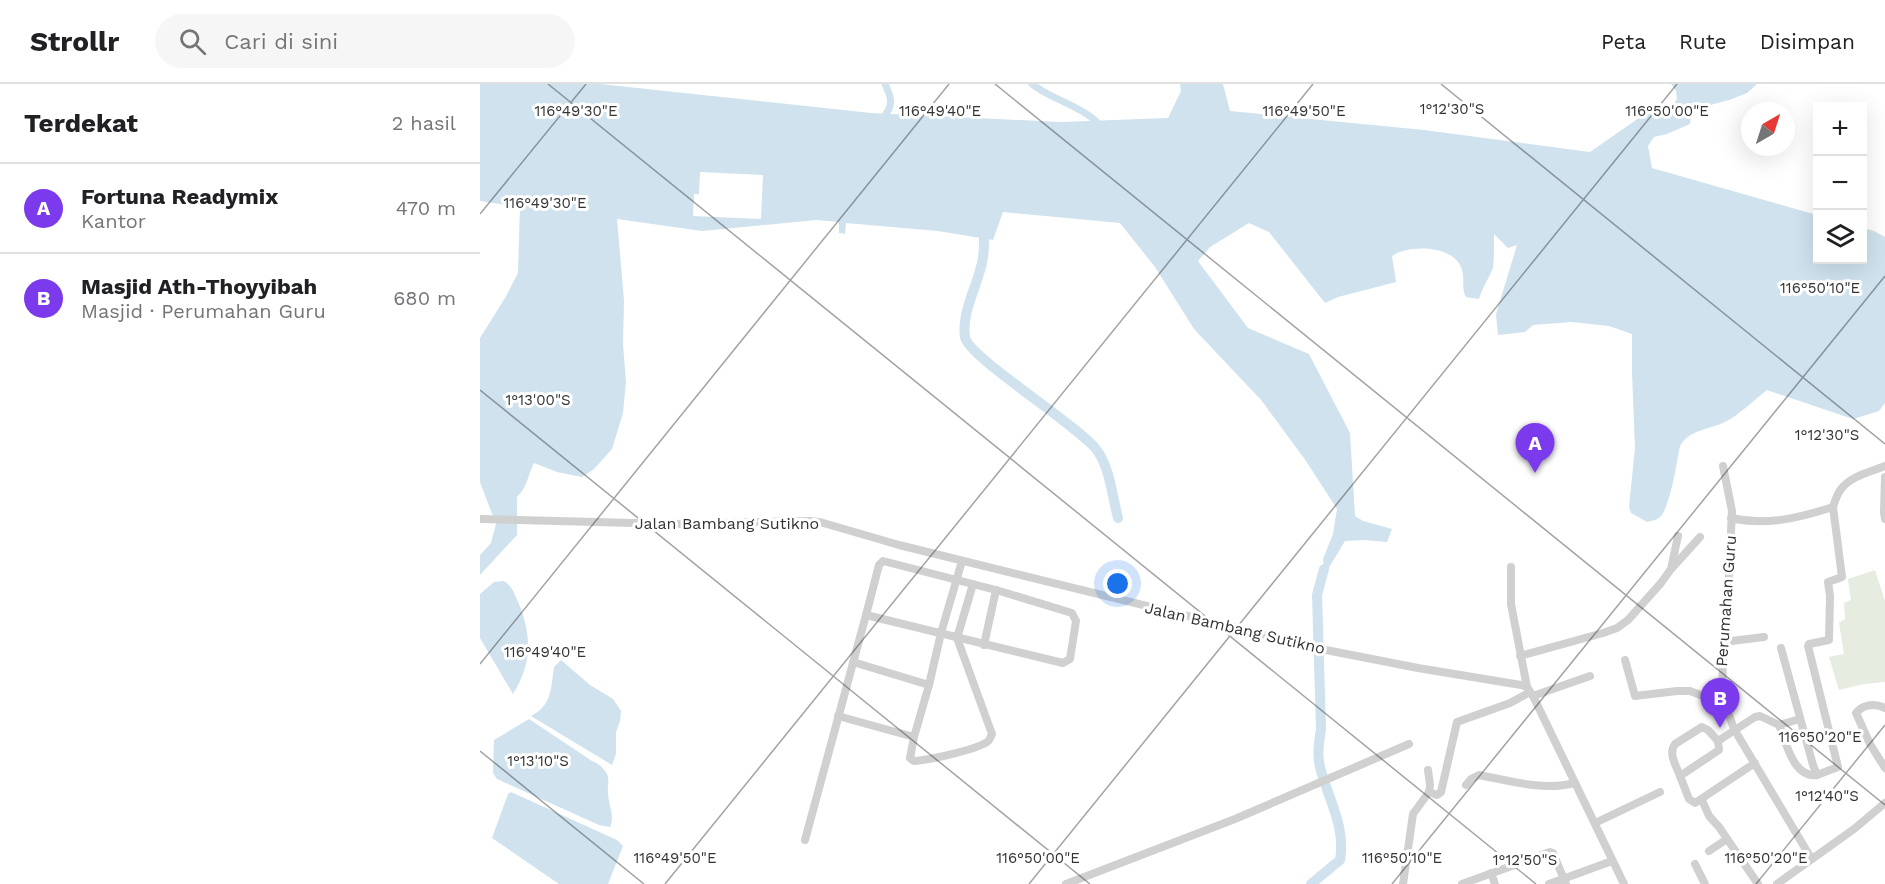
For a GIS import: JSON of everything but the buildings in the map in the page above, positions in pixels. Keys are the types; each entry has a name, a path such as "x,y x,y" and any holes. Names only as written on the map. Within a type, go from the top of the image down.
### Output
{"street":[{"name":"Perumahan Guru","path":"1723,466 1731,503 1731,518 1722,695 1734,729 1811,858"},
{"path":"1779,725 1793,762 1808,774 1817,775 1838,766 1808,646 1829,640 1828,582 1842,577 1833,507 1840,490 1848,482 1885,466"},
{"path":"1885,477 1885,519"},
{"path":"1731,518 1761,523 1833,507"},
{"name":"Jalan Bambang Sutikno","path":"480,519 661,524 809,521 834,525 899,545 1313,647 1530,692"},
{"path":"1671,569 1678,536"},
{"path":"1520,656 1617,628 1628,620 1700,537"},
{"path":"962,561 914,737 910,758 916,761 953,754 985,743 989,741 992,734 957,638 973,584"},
{"path":"805,840 879,565 881,562 996,590 1072,613 1076,621 1070,658 1063,663 866,615"},
{"path":"1511,567 1511,604 1520,656 1530,692 1624,884"},
{"path":"984,645 996,590"},
{"path":"1723,642 1764,637"},
{"path":"1781,648 1812,765 1817,775"},
{"path":"1625,660 1635,696 1677,691 1690,691 1703,696 1722,695"},
{"path":"853,662 929,685"},
{"path":"1429,792 1437,795 1441,792 1456,722 1501,706 1530,692 1590,676"},
{"path":"1885,708 1876,704 1859,709 1856,713 1870,744 1885,768"},
{"path":"838,716 914,737"},
{"path":"1718,741 1734,729 1760,716 1779,725 1800,719"},
{"path":"1680,776 1719,750 1718,741 1702,727 1672,747 1672,757 1689,799 1695,803 1702,800 1755,763"},
{"path":"1066,884 1235,819 1409,744"},
{"path":"1403,884 1413,814 1429,792 1428,770"},
{"path":"1466,785 1471,778 1479,776 1545,787 1561,787 1575,783"},
{"path":"1595,823 1660,792"},
{"path":"1702,800 1709,816 1758,884"},
{"path":"1777,884 1854,829 1885,803"},
{"path":"1709,850 1727,839"},
{"path":"1462,884 1552,852 1565,881"},
{"path":"1549,884 1565,881 1612,861"},
{"path":"1695,864 1705,884"},
{"path":"1491,873 1495,884"}],"shaded area":[{"path":"1875,570 1885,601 1885,682 1839,690 1829,657 1844,654 1839,623 1845,619 1844,603 1851,600 1848,579"}],"water":[{"path":"480,84 600,84 871,113 1061,122 1168,118 1181,91 1180,84 1223,84 1230,111 1424,130 1590,152 1649,111 1661,113 1671,108 1677,99 1676,91 1671,84 1757,84 1747,93 1699,108 1691,116 1690,124 1654,137 1648,146 1652,168 1813,214 1813,264 1867,264 1867,229 1885,237 1885,403 1879,411 1853,419 1767,390 1730,419 1688,436 1680,446 1673,484 1664,512 1659,518 1647,522 1631,513 1629,507 1635,448 1632,334 1609,326 1571,322 1533,325 1525,332 1498,335 1496,314 1517,245 1508,248 1494,234 1493,268 1479,299 1466,297 1462,270 1451,256 1442,251 1420,249 1400,252 1392,256 1396,282 1338,297 1325,303 1269,232 1249,223 1210,247 1198,261 1248,328 1309,354 1350,433 1355,516 1363,521 1392,529 1387,542 1345,541 1328,569 1324,569 1323,559 1333,534 1337,509 1306,461 1262,401 1194,329 1155,267 1120,223 1003,212 993,240 938,231 846,223 845,234 839,233 839,222 817,220 702,231 617,219 624,300 623,344 626,382 623,413 612,449 594,469 582,477 557,472 534,463 517,497 517,535 480,575 480,555 491,543 496,524 480,482 480,338 518,273 520,207 480,201"},
{"path":"504,581 512,589 519,604 528,639 524,672 513,694 480,638 480,594 494,582"},
{"path":"561,660 590,685 613,699 621,711 616,732 616,754 612,765 531,716 538,712 547,701 554,667"},
{"path":"529,719 604,769 608,779 612,815 610,827 599,825 497,779 493,773 494,740"},
{"path":"511,792 617,840 623,846 608,884 559,884 492,838 508,794"}],"pier":[{"path":"700,172 763,175 761,219 693,216 694,194 699,194"}],"waterway":[{"path":"885,84 891,103 886,114"},
{"path":"1032,84 1081,110 1096,121"},
{"path":"984,238 981,267 968,306 965,337 970,346 984,359 1096,449 1108,473 1118,518"},
{"path":"1311,884 1340,860 1341,848 1341,836 1323,779 1319,758 1321,729 1317,595 1324,569"}],"place":[{"name":"Fortuna Readymix","path":"1535,473"},
{"name":"Masjid Ath-Thoyyibah","path":"1720,728"}]}
